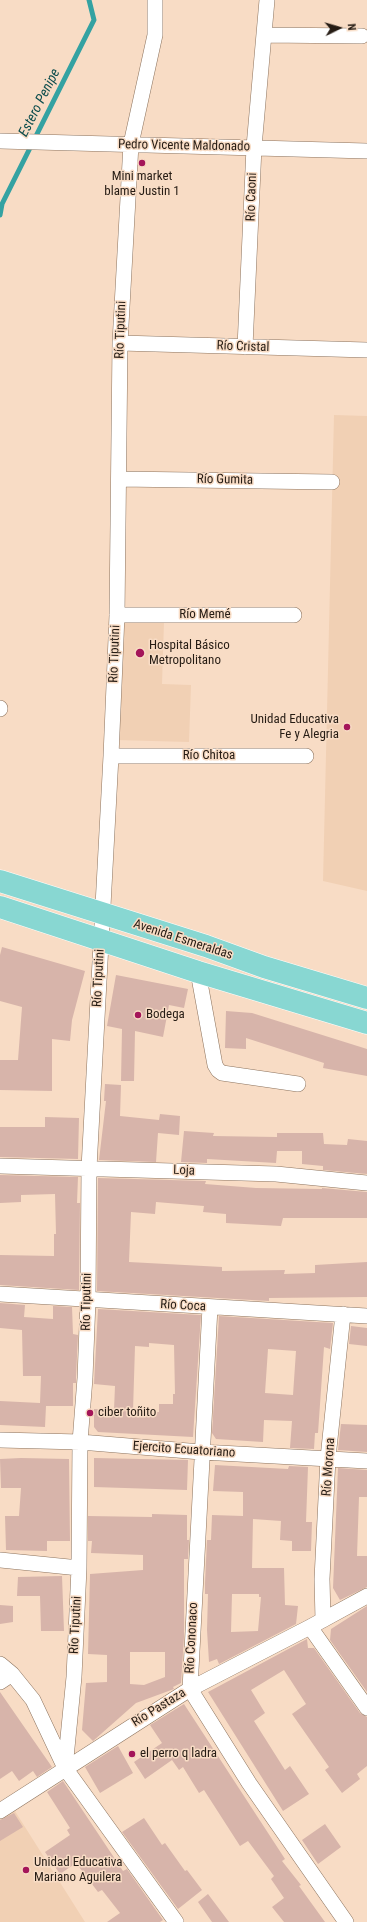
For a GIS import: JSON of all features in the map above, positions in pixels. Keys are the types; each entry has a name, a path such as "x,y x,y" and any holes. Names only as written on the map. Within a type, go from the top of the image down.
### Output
{"main road":[{"name":"Avenida Esmeraldas","path":"0,881 103,915 206,946 264,967 367,998"},
{"name":"Avenida Esmeraldas","path":"0,907 198,972 367,1023"}],"street":[{"name":"Río Tiputini","path":"65,1768 74,1677 79,1568 80,1442 85,1378 88,1300 89,1168 111,756 119,479 120,343 131,144 155,35 155,0"},
{"name":"Río Caoni","path":"245,347 254,147 267,0"},
{"path":"264,35 362,36"},
{"name":"Pedro Vicente Maldonado","path":"0,141 367,151"},
{"name":"Río Cristal","path":"120,343 367,350"},
{"name":"Río Gumita","path":"119,479 332,482"},
{"name":"Río Memé","path":"116,615 294,615"},
{"name":"Río Chitoa","path":"111,756 306,756"},
{"path":"198,972 218,1070 222,1073 298,1084"},
{"name":"Loja","path":"0,1166 276,1174 367,1183"},
{"name":"Río Coca","path":"0,1294 367,1316"},
{"name":"Río Cononaco","path":"210,1307 201,1452 190,1689 248,1783 346,1922"},
{"name":"Río Morona","path":"316,1624 322,1578 328,1458 343,1314"},
{"name":"Ejercito Ecuatoriano","path":"0,1440 80,1442 201,1452 367,1461"},
{"path":"0,1560 79,1568"},
{"name":"Río Pastaza","path":"0,1811 190,1689 367,1596"},
{"path":"316,1624 367,1708"},
{"path":"0,1664 6,1678 33,1700 65,1768 176,1922"}],"shaded area":[{"name":"Unidad Educativa Fe y Alegria","path":"334,415 367,416 367,891 323,881"},
{"name":"Hospital Básico Metropolitano","path":"119,621 164,622 162,684 191,685 189,742 116,740"},
{"name":"Unidad Educativa Mariano Aguilera","path":"13,1808 85,1922 0,1922 0,1817"}],"building":[{"path":"2,947 85,971 72,1020 70,1041 52,1039 52,1091 0,1090 0,1060 18,1060 22,1007 0,1001 0,955"},
{"name":"Bodega","path":"116,975 188,989 184,1008 169,1005 163,1037 135,1031 134,1081 121,1081 122,1029 107,1026"},
{"path":"226,1011 252,1013 367,1049 367,1076 323,1068 324,1063 246,1038 246,1049 225,1048"},
{"path":"105,1084 121,1085 120,1116 159,1120 160,1114 180,1116 179,1135 158,1133 156,1162 99,1160 106,1101 104,1101"},
{"path":"45,1117 79,1118 78,1159 0,1157 0,1127 45,1127"},
{"path":"184,1131 214,1133 213,1136 277,1137 277,1133 323,1133 324,1144 347,1145 348,1139 367,1141 367,1174 323,1170 323,1166 302,1164 302,1151 277,1151 276,1163 207,1159 207,1163 181,1162"},
{"path":"0,1175 78,1177 77,1203 80,1203 79,1290 0,1285 0,1255 54,1256 54,1234 56,1234 55,1194 21,1195 21,1202 0,1203"},
{"path":"98,1178 206,1181 205,1184 256,1188 322,1188 367,1192 367,1218 283,1218 281,1226 226,1223 226,1214 203,1212 204,1206 156,1202 155,1214 131,1212 129,1262 222,1267 222,1271 285,1270 284,1274 315,1273 315,1265 367,1262 367,1297 269,1298 269,1301 97,1291"},
{"path":"0,1303 25,1305 24,1317 53,1319 53,1306 72,1307 73,1334 78,1335 76,1383 73,1383 73,1406 46,1406 45,1427 0,1425 0,1401 40,1403 41,1376 23,1376 22,1330 0,1328"},
{"path":"98,1309 201,1315 193,1437 98,1432 94,1427 94,1409 114,1410 115,1386 94,1384","holes":["149,1343 174,1345 175,1394 173,1394 173,1404 159,1404 159,1412 133,1411 135,1346 149,1347"]},
{"path":"219,1316 333,1323 330,1349 324,1347 318,1433 315,1433 314,1449 290,1448 292,1421 264,1420 263,1442 216,1439 212,1433","holes":["268,1349 296,1351 293,1395 265,1393"]},
{"path":"351,1326 367,1328 367,1346 349,1344"},
{"path":"341,1424 367,1425 367,1452 338,1450"},
{"path":"94,1458 188,1460 187,1490 94,1487"},
{"path":"0,1459 69,1459 70,1541 47,1541 47,1551 6,1550 5,1516 19,1516 21,1488 1,1488"},
{"path":"215,1465 288,1469 289,1466 308,1467 306,1522 312,1522 311,1551 292,1551 292,1541 280,1540 281,1521 253,1519 252,1568 284,1568 285,1605 298,1606 296,1624 219,1664 217,1659 209,1662 207,1630 208,1594 205,1594 207,1540 211,1540 212,1515 243,1516 243,1492 213,1491","holes":["232,1594 259,1594 259,1597 261,1597 258,1631 231,1632"]},
{"path":"338,1468 367,1470 367,1497 359,1497 357,1556 367,1556 367,1587 340,1600 333,1588"},
{"path":"152,1514 187,1515 187,1540 189,1540 188,1559 184,1559 184,1637 181,1683 173,1687 174,1689 136,1703 93,1741 82,1730 86,1683 107,1682 107,1655 88,1654 90,1574 143,1570 143,1555 91,1553 92,1541 88,1541 88,1516 152,1517","holes":["130,1652 165,1652 165,1677 144,1685 130,1684"]},
{"path":"62,1576 64,1631 41,1631 40,1596 17,1596 18,1577"},
{"path":"0,1605 13,1606 13,1622 0,1624"},
{"path":"367,1606 367,1692 330,1640 331,1629"},
{"path":"307,1639 308,1648 314,1648 360,1713 367,1717 367,1766 357,1774 360,1779 342,1793 325,1770 329,1767 292,1714 306,1704 284,1670 251,1690 265,1713 254,1721 285,1770 290,1766 309,1794 283,1811 208,1692"},
{"path":"0,1692 52,1767 37,1777 33,1771 19,1781 12,1771 0,1779"},
{"path":"184,1704 285,1859 282,1861 301,1885 299,1886 325,1922 284,1922 272,1907 284,1898 271,1879 274,1876 248,1841 240,1846 204,1790 199,1793 183,1767 179,1770 172,1760 145,1779 134,1762 162,1743 150,1725"},
{"path":"118,1746 133,1773 100,1793 85,1767"},
{"path":"63,1781 123,1871 127,1869 163,1920 160,1922 107,1922 120,1913 102,1890 98,1892 76,1863 60,1874 45,1852 70,1835 67,1830 70,1828 47,1792"},
{"path":"14,1813 23,1827 0,1841 0,1820"},
{"path":"144,1818 162,1845 165,1843 185,1871 187,1870 202,1890 178,1909 122,1832"},
{"path":"325,1824 341,1847 318,1864 302,1840"},
{"path":"208,1894 229,1922 212,1922 198,1902"}],"waterway":[{"name":"Estero Penipe","path":"0,215 2,204 94,20 89,0"}],"place":[{"name":"Mini market blame Justin 1","path":"142,163"},
{"name":"Hospital Básico Metropolitano","path":"140,653"},
{"name":"Unidad Educativa Fe y Alegria","path":"347,727"},
{"name":"Bodega","path":"138,1015"},
{"name":"ciber toñito","path":"90,1413"},
{"name":"el perro q ladra","path":"132,1754"},
{"name":"Unidad Educativa Mariano Aguilera","path":"26,1870"}]}
